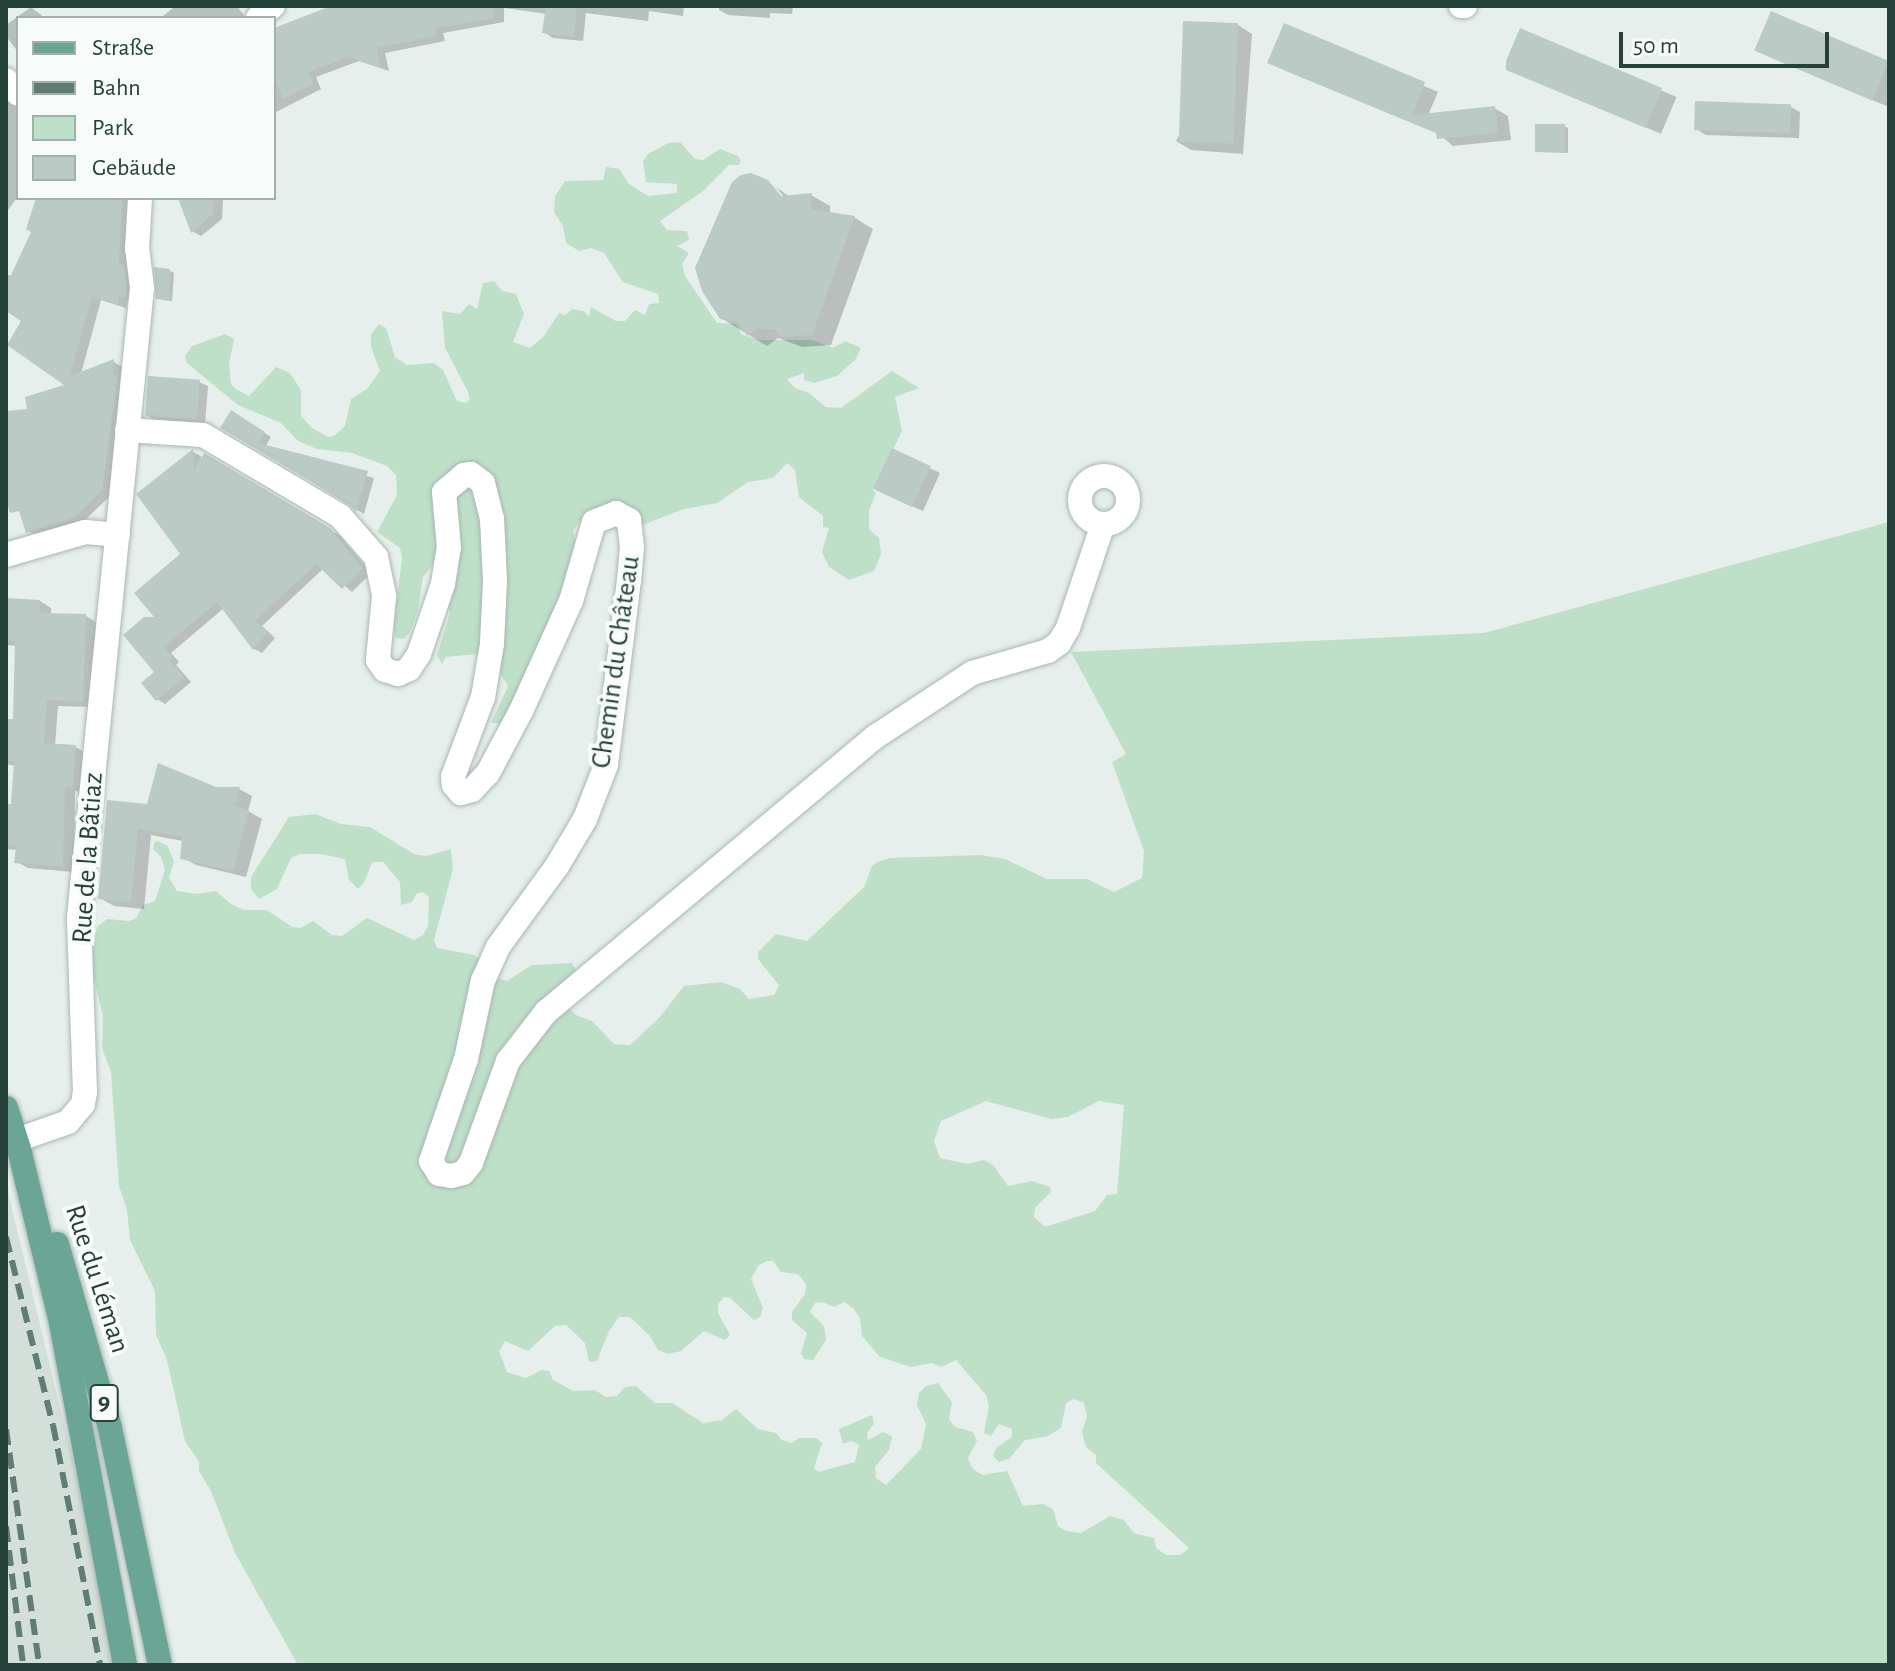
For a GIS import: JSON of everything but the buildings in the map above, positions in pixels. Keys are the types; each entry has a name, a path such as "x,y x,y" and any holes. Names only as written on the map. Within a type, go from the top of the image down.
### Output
{"main road":[{"name":"Rue du Léman","path":"6,1108 82,1323 127,1499 160,1665"},
{"name":"Rue du Léman","path":"18,1144 68,1358 125,1665"}],"street":[{"path":"127,430 142,288 137,249 140,200"},
{"name":"Chemin du Château","path":"127,430 203,435 340,516 376,557 384,596 378,660 385,670 398,674 409,669 419,654 443,584 449,548 444,492 455,479 464,475 477,477 483,483 492,518 495,582 492,644 483,697 453,777 454,785 461,793 472,790 488,773 521,711 571,601 594,522 616,513 629,520 630,569 606,765 585,819 557,866 498,947 483,980 466,1059 431,1161 439,1174 451,1176 463,1173 471,1163 508,1061 546,1012 875,737 972,673 1048,651 1059,643 1068,628 1103,524"},
{"name":"Rue de la Bâtiaz","path":"18,1144 68,1122 83,1104 85,1092 79,917 127,430"},
{"path":"6,555 85,532 118,535"}],"shaded area":[{"path":"6,1184 102,1580 115,1665 6,1665"}],"green space":[{"path":"680,142 695,159 703,160 720,149 738,156 741,161 739,165 729,165 703,191 660,221 667,230 687,231 689,240 677,246 689,253 682,264 685,276 717,323 736,324 742,335 760,340 812,340 833,348 845,341 861,348 855,360 837,376 814,383 804,380 804,373 787,379 795,388 809,393 826,407 841,408 892,371 919,388 895,397 902,431 873,490 876,493 869,510 869,529 879,538 881,554 874,571 849,580 829,567 822,552 829,528 823,527 823,516 799,497 795,470 787,463 773,478 748,482 717,503 684,509 645,524 632,525 595,509 584,515 573,531 579,555 508,723 491,723 508,686 487,653 446,657 442,664 437,655 450,613 447,599 458,569 460,518 455,517 442,554 423,577 418,610 410,632 404,639 396,638 394,628 402,557 400,548 377,532 397,495 396,475 387,466 352,453 317,449 298,441 281,423 238,405 187,363 185,356 192,346 225,334 234,339 229,364 231,384 249,396 276,367 290,373 301,390 301,416 312,428 328,437 334,436 345,426 351,399 367,389 380,371 371,347 371,334 379,324 386,328 395,357 407,365 434,363 443,370 457,401 466,403 470,399 467,390 445,348 442,311 460,314 469,304 477,309 483,283 494,281 502,291 516,294 524,314 513,342 530,348 544,336 559,313 565,315 572,309 584,311 589,317 591,307 616,321 625,321 635,310 645,315 649,304 659,303 658,294 623,282 604,253 591,248 579,251 566,243 563,226 554,212 555,196 565,181 603,180 606,167 619,169 629,184 648,196 677,193 677,184 646,182 643,161 648,154 668,143"},
{"path":"1889,522 1889,1665 298,1665 235,1553 211,1491 199,1471 199,1462 185,1441 167,1360 156,1335 155,1291 130,1240 127,1210 119,1186 111,1072 102,1048 103,1017 93,974 93,947 97,927 107,919 129,921 136,918 143,905 155,901 165,870 161,857 153,849 154,843 157,841 167,845 174,861 169,878 177,891 197,894 216,891 244,910 267,910 292,927 300,928 313,921 332,935 342,936 367,918 414,940 423,935 428,926 429,897 423,892 417,893 412,902 401,905 400,882 383,862 372,862 364,883 358,889 349,880 345,859 321,854 300,854 291,858 277,889 259,899 251,889 251,877 289,817 315,814 341,824 370,827 414,854 426,856 451,849 453,869 434,940 437,948 474,955 482,960 483,973 507,981 532,965 572,963 576,971 563,1003 576,1015 592,1021 614,1044 630,1045 659,1018 684,986 721,982 740,989 749,999 774,995 779,985 758,959 758,952 776,934 807,941 864,887 872,866 877,862 890,858 980,855 1005,859 1047,879 1087,879 1114,892 1142,878 1144,851 1112,762 1126,754 1071,652 1484,633","holes":["986,1101 1052,1119 1068,1117 1099,1101 1124,1105 1117,1194 1107,1195 1095,1211 1045,1227 1034,1217 1035,1208 1051,1192 1050,1187 1032,1181 1008,1186 993,1165 984,1160 967,1164 940,1158 934,1141 941,1121","773,1261 781,1272 798,1274 806,1284 805,1294 792,1312 792,1320 807,1333 801,1353 804,1359 813,1360 826,1340 824,1326 810,1312 815,1303 822,1302 834,1307 844,1302 860,1318 862,1336 880,1357 911,1367 932,1363 941,1367 956,1360 986,1395 989,1406 984,1433 991,1436 999,1424 1012,1429 1012,1437 997,1447 993,1456 999,1462 1009,1459 1025,1440 1048,1436 1061,1428 1066,1403 1074,1399 1084,1403 1087,1416 1082,1432 1086,1447 1096,1455 1096,1463 1189,1548 1180,1555 1166,1555 1156,1548 1154,1538 1134,1533 1124,1520 1110,1516 1081,1533 1066,1531 1058,1526 1053,1509 1043,1504 1023,1506 1007,1471 982,1475 972,1468 968,1458 977,1441 973,1432 955,1427 949,1419 952,1402 938,1383 926,1386 919,1393 917,1405 926,1424 921,1449 886,1485 876,1478 875,1467 889,1450 892,1437 883,1432 868,1440 867,1433 874,1424 872,1415 839,1429 843,1444 852,1441 859,1445 855,1462 819,1472 814,1468 822,1443 816,1438 799,1438 792,1443 782,1440 776,1433 758,1429 736,1409 722,1420 703,1423 672,1403 655,1403 636,1386 625,1387 617,1396 606,1397 595,1390 573,1391 553,1380 549,1371 542,1370 526,1378 507,1372 499,1351 505,1341 528,1351 555,1326 566,1325 585,1343 589,1362 597,1361 609,1331 619,1317 630,1317 650,1336 658,1350 668,1354 681,1351 704,1331 725,1340 730,1335 718,1313 718,1304 724,1297 730,1298 754,1320 760,1317 763,1308 751,1279 758,1266"]}],"railway":[{"path":"6,1237 53,1425 100,1665"},
{"path":"6,1429 39,1665"},
{"path":"6,1526 23,1665"}]}
